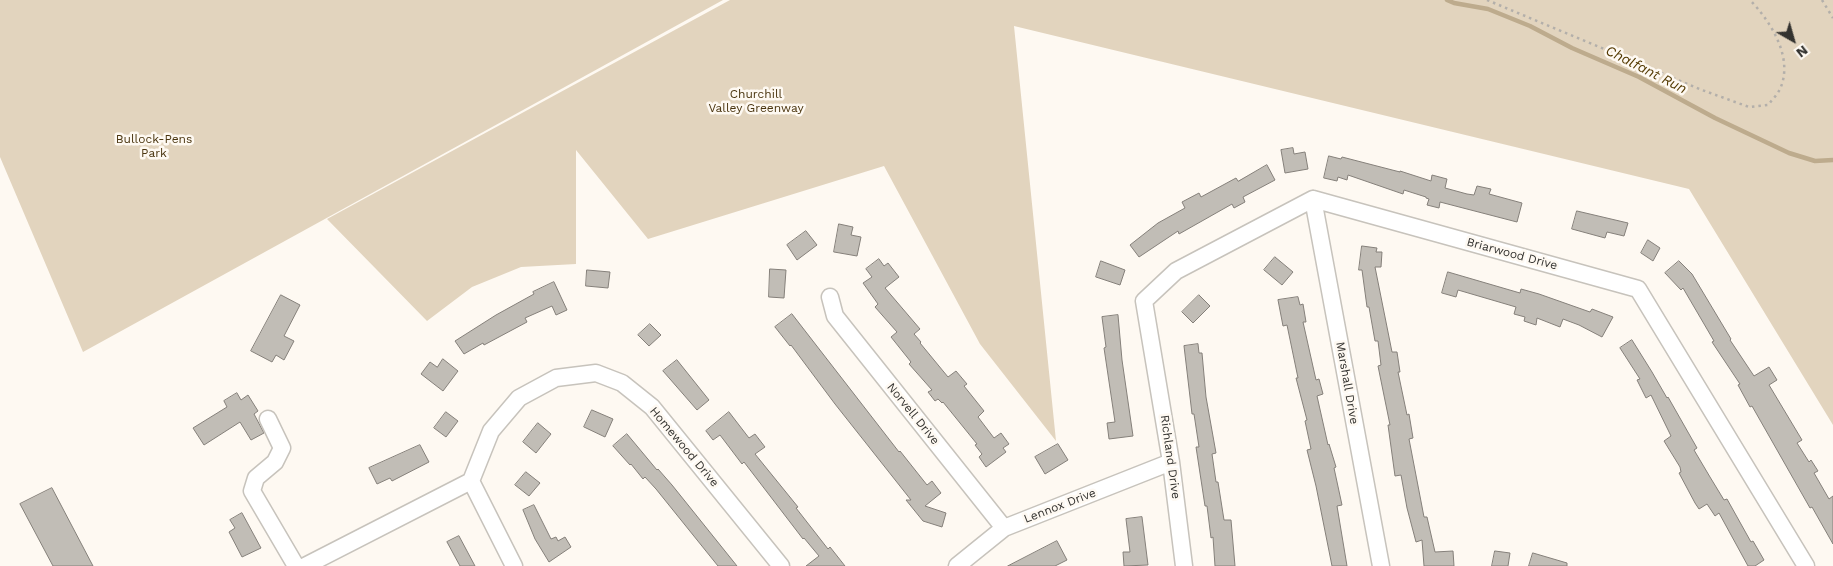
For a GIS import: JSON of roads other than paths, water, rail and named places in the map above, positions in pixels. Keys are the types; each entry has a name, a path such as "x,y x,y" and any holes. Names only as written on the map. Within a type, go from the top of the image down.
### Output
{"street":[{"name":"Richland Drive","path":"1184,566 1172,462 1144,301 1176,271 1313,199"},
{"name":"Marshall Drive","path":"1313,199 1381,566"},
{"name":"Briarwood Drive","path":"1313,199 1638,289 1806,566"},
{"name":"Norvell Drive","path":"830,297 835,316 1004,528"},
{"name":"Homewood Drive","path":"471,481 491,431 519,398 556,378 596,373 622,383 652,407 781,566"},
{"path":"268,419 282,448 275,462 256,478 252,491 296,566"},
{"name":"Lennox Drive","path":"957,566 1004,528 1172,462"},
{"path":"305,566 471,481 514,566"}],"waterway":[{"name":"Chalfant Run","path":"1447,0 1488,9 1530,26 1572,48 1639,77 1715,118 1789,153 1815,161 1833,160"}],"park label":[{"name":"Churchill Valley Greenway","path":"756,101"},
{"name":"Bullock-Pens Park","path":"154,146"}]}
